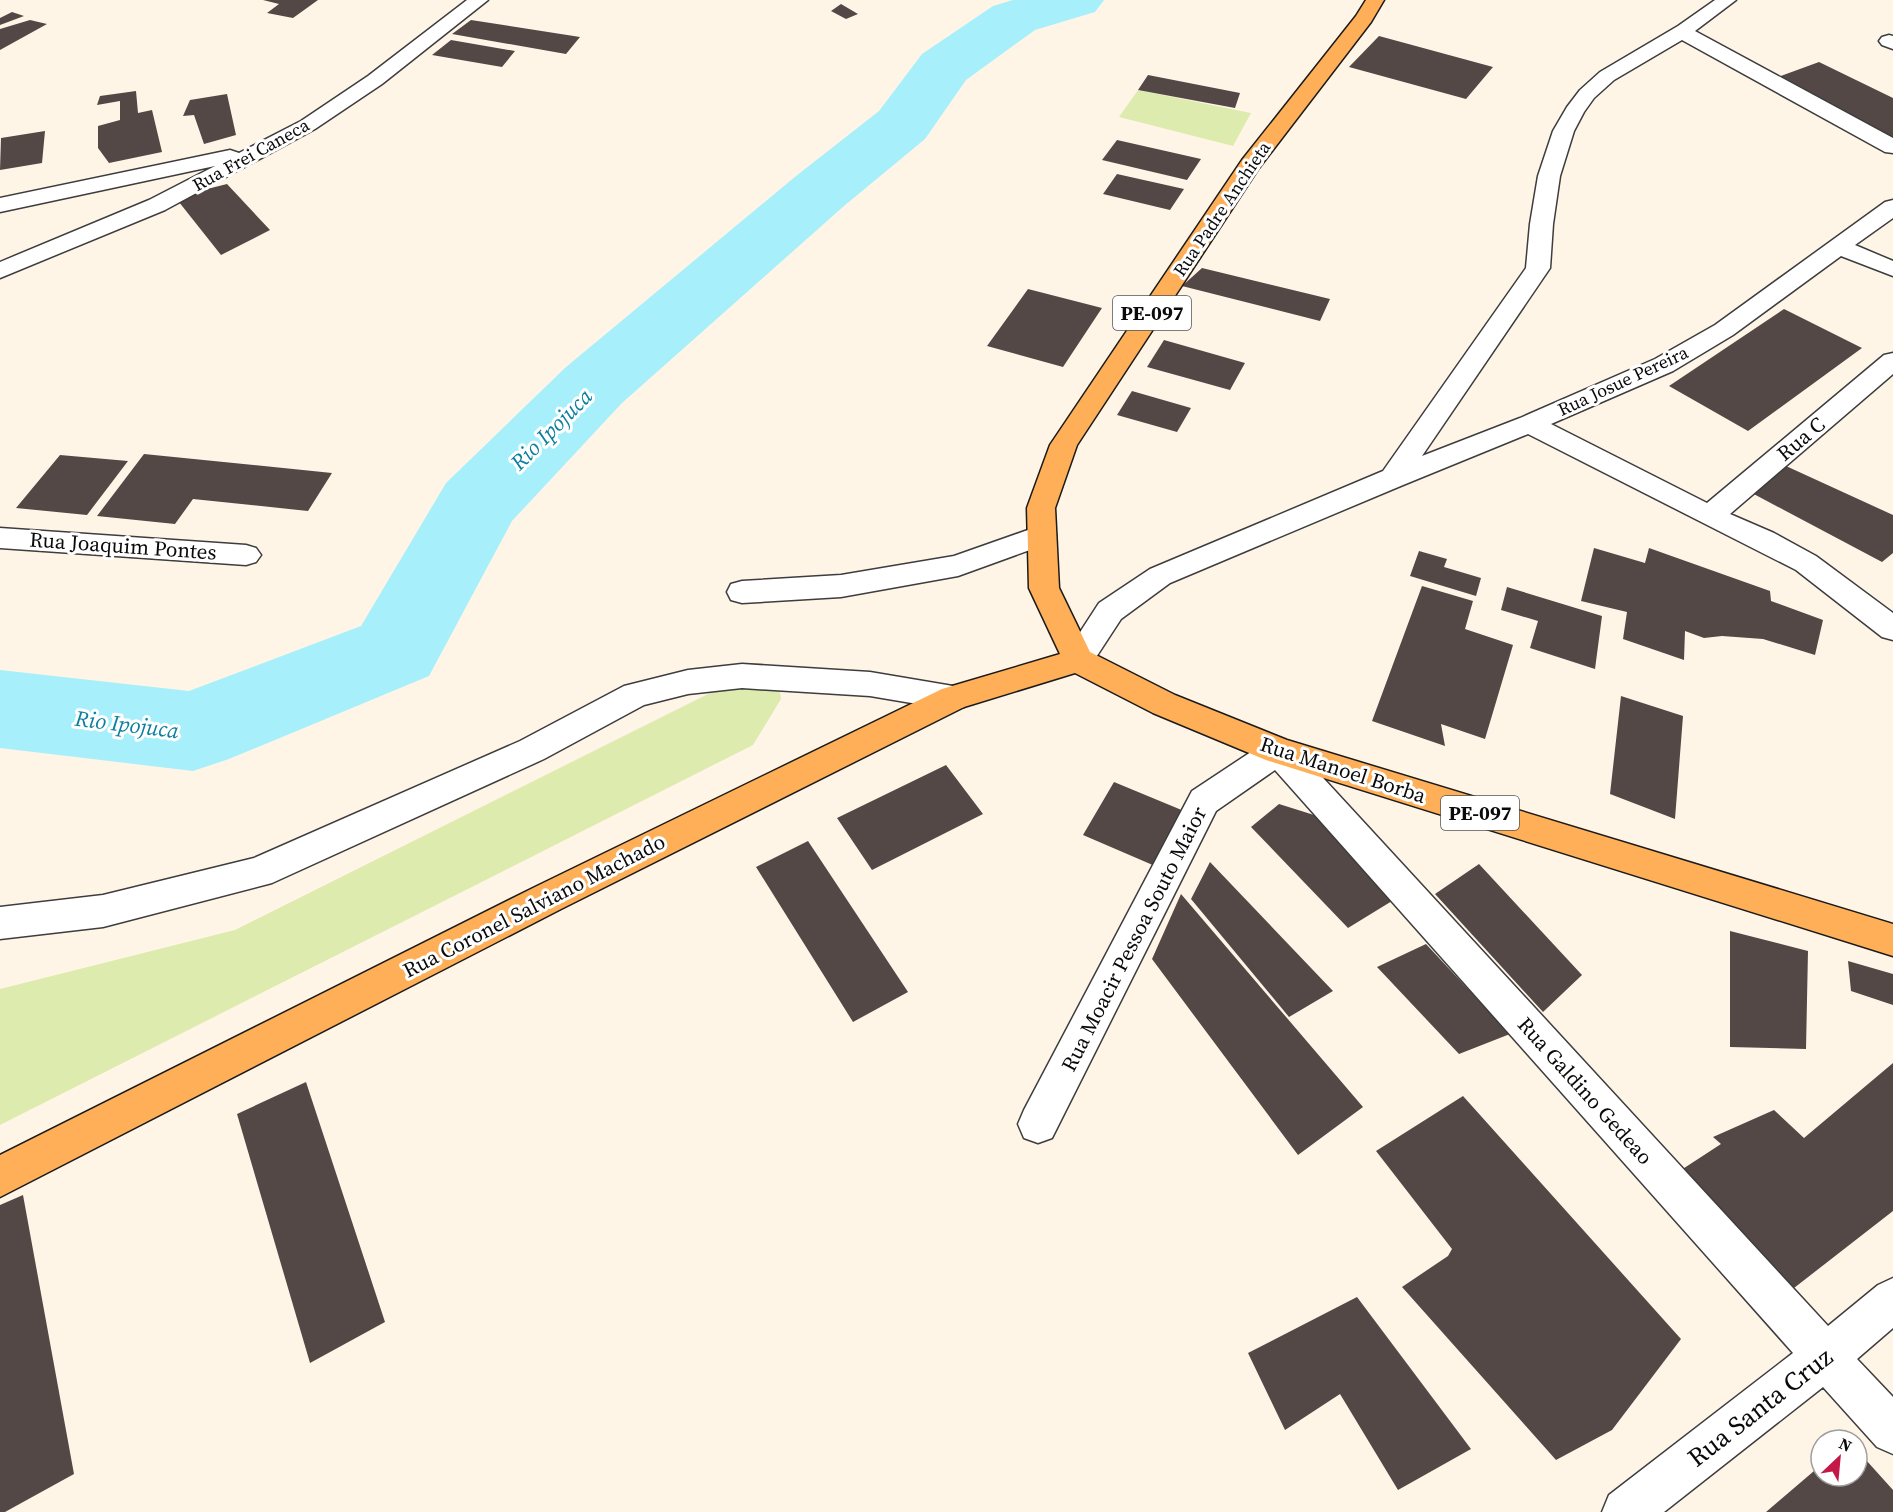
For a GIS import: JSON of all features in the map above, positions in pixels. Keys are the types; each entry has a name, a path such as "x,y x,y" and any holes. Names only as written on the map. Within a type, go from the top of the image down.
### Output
{"main road":[{"name":"Rua Padre Anchieta","path":"1078,660 1044,588 1041,508 1064,445 1250,165 1364,18 1375,0"},
{"name":"Rua Coronel Salviano Machado","path":"0,1177 548,898 953,698 1078,660"},
{"name":"Rua Manoel Borba","path":"1078,660 1164,704 1278,751 1893,940"}],"street":[{"name":"Rua Frei Caneca","path":"0,271 157,205 308,125 375,80 479,0"},
{"path":"1393,478 1538,268 1540,239 1552,163 1568,121 1586,95 1611,73 1682,32 1727,0"},
{"path":"1682,32 1893,147"},
{"path":"0,205 266,147"},
{"name":"Rua Josue Pereira","path":"1078,660 1110,611 1160,576 1393,478 1529,424 1664,365 1724,330 1893,207"},
{"path":"1837,246 1893,269"},
{"name":"Rua C","path":"1709,516 1893,361"},
{"path":"1529,424 1806,563 1893,629"},
{"path":"742,591 841,586 958,566 1042,535"},
{"name":"Rua Joaquim Pontes","path":"0,538 246,555"},
{"path":"0,923 104,910 260,872 532,750 635,695 688,682 742,676 870,684 953,698"},
{"name":"Rua Moacir Pessoa Souto Maior","path":"1038,1124 1204,801 1278,751"},
{"name":"Rua Galdino Gedeao","path":"1278,751 1893,1431"},
{"name":"Rua Santa Cruz","path":"1626,1512 1825,1357 1893,1300"}],"green space":[{"path":"1138,90 1251,113 1233,146 1119,117"},
{"path":"778,679 781,699 753,745 0,1125 0,989 235,930 736,680"}],"building":[{"path":"263,0 318,0 293,18 267,13 279,4"},
{"path":"841,4 858,14 846,19 831,11"},
{"path":"12,12 24,16 0,25 0,18"},
{"path":"30,20 47,24 0,50 0,29"},
{"path":"471,20 580,37 566,54 452,34"},
{"path":"1379,36 1493,67 1466,99 1349,67"},
{"path":"451,40 515,51 502,67 432,55"},
{"path":"1819,62 1893,98 1893,137 1775,78"},
{"path":"1148,75 1240,93 1235,108 1138,90"},
{"path":"136,91 138,113 152,110 162,152 109,163 98,148 98,126 120,120 120,101 97,105 100,96"},
{"path":"227,94 236,135 204,144 194,115 183,116 190,100"},
{"path":"45,131 42,163 0,170 1,138"},
{"path":"1117,140 1201,159 1187,180 1102,160"},
{"path":"1117,174 1184,189 1170,210 1103,194"},
{"path":"227,184 270,230 221,255 175,197"},
{"path":"1202,268 1330,299 1320,321 1182,286"},
{"path":"1028,289 1102,308 1063,367 987,346"},
{"path":"1784,309 1862,348 1748,431 1669,386"},
{"path":"1164,340 1245,363 1230,390 1147,367"},
{"path":"1132,391 1191,408 1177,432 1117,415"},
{"path":"144,454 332,473 308,511 193,499 175,524 97,516"},
{"path":"60,455 128,461 87,515 16,508"},
{"path":"1786,466 1893,515 1893,553 1882,562 1750,492"},
{"path":"1594,548 1645,563 1649,548 1770,591 1771,601 1823,620 1815,655 1763,639 1722,636 1704,638 1685,631 1684,660 1623,639 1627,612 1581,601"},
{"path":"1419,551 1447,559 1444,567 1481,578 1476,596 1410,576"},
{"path":"1422,586 1473,601 1465,629 1513,645 1485,739 1441,724 1445,746 1372,721"},
{"path":"1507,587 1602,616 1595,669 1530,648 1538,621 1501,610"},
{"path":"1621,696 1683,716 1675,819 1610,794"},
{"path":"946,765 983,814 872,870 837,818"},
{"path":"1114,782 1184,811 1155,866 1083,835"},
{"path":"1279,804 1314,815 1392,901 1348,928 1251,827"},
{"path":"808,841 908,992 853,1022 756,867"},
{"path":"1210,862 1333,991 1289,1017 1191,899"},
{"path":"1479,864 1582,975 1543,1012 1435,894"},
{"path":"1181,894 1363,1107 1298,1155 1152,959"},
{"path":"1730,931 1808,951 1806,1049 1730,1047"},
{"path":"1426,944 1510,1034 1459,1054 1377,967"},
{"path":"1848,961 1893,974 1893,1005 1851,991"},
{"path":"1893,1063 1893,1211 1785,1295 1675,1174 1721,1144 1713,1137 1774,1110 1804,1138"},
{"path":"306,1082 385,1322 310,1363 237,1114"},
{"path":"1463,1096 1681,1339 1612,1430 1556,1460 1402,1287 1448,1256 1452,1249 1376,1151"},
{"path":"23,1195 74,1474 5,1512 0,1512 0,1205"},
{"path":"1357,1297 1471,1449 1398,1490 1340,1394 1285,1430 1248,1353"},
{"path":"1869,1463 1893,1490 1893,1512 1766,1512 1809,1475 1809,1488 1869,1488"}],"waterway":[{"name":"Rio Ipojuca","path":"0,709 193,731 395,651 477,504 594,385 820,191 902,125 944,67 1014,18 1075,0"}]}
